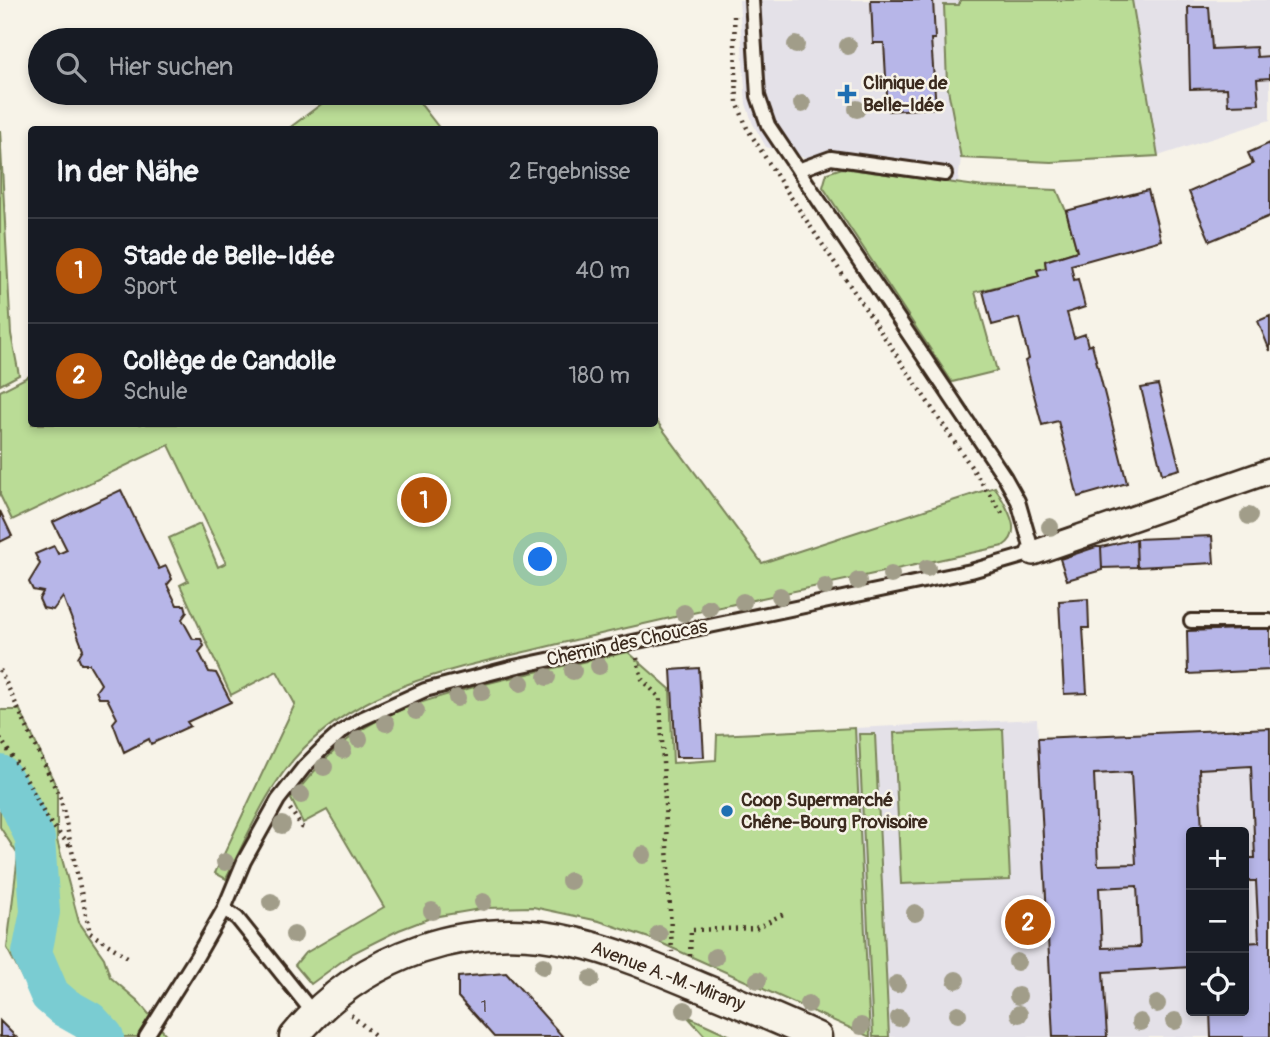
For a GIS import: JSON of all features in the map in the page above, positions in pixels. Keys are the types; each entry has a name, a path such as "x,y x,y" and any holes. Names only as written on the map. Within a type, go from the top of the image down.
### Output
{"street":[{"name":"Chemin des Choucas","path":"1033,553 1270,471"},
{"name":"Avenue A.-M.-Mirany","path":"294,1037 324,1005 374,968 415,950 459,938 524,934 573,942 638,961 817,1037"}],"lane":[{"path":"752,0 756,79 761,109 768,125 1004,476 1018,501 1033,553"},
{"path":"798,170 831,158 946,174"},
{"name":"Chemin des Choucas","path":"146,1037 224,909 244,861 278,800 304,767 341,732 387,706 425,690 514,667 971,572 1033,553"},
{"path":"1191,621 1270,621"},
{"path":"224,909 237,918 324,1005"}],"path":[{"path":"638,640 637,662 642,679 660,698 672,953"},
{"path":"0,670 57,788 90,933 129,958"},
{"path":"0,738 26,778 47,819 70,846"},
{"path":"690,961 691,930 756,928 785,913"},
{"path":"324,1005 355,1019 376,1037"}],"shaded area":[{"name":"Clinique de Belle-Idée","path":"739,0 960,0 960,5 944,6 947,84 961,158 958,183 842,168 766,147 746,104"},
{"path":"1132,0 1270,0 1270,120 1158,156"},
{"path":"1037,719 1038,738 1270,728 1270,1037 870,1037 855,728"}],"green space":[{"path":"960,0 1132,0 1158,156 1051,162 961,158 947,84 944,5 959,5"},
{"path":"320,105 421,105 438,126 292,126"},
{"path":"0,130 11,334 19,375 0,385"},
{"path":"842,168 984,187 1057,190 1077,251 1045,261 1046,268 1037,270 1039,276 975,292 997,371 952,382 823,187 827,173"},
{"path":"28,377 28,427 658,427 658,423 762,563 995,487 1008,509 1013,533 1003,546 498,658 438,674 381,696 328,727 291,762 260,810 226,879 215,873 295,704 277,671 231,695 180,585 188,581 169,538 200,524 218,567 226,563 169,445 12,520 0,495 0,391"},
{"path":"628,652 670,689 673,763 716,760 717,735 855,728 870,1037 652,939 599,921 533,907 486,908 433,917 353,953 311,984 295,965 304,954 384,907 327,810 303,823 291,799 320,765 367,726 409,707 507,679"},
{"path":"0,710 20,710 57,788 57,840 79,922 104,958 110,977 138,1001 168,1037 78,1037 29,991 7,948 18,855 0,827"},
{"path":"1003,729 1010,880 901,884 894,733"},
{"path":"859,734 875,734 889,1037 873,1037"},
{"path":"687,1016 733,1037 706,1037"}],"building":[{"path":"871,0 933,0 935,39 931,39 936,108 888,111 884,43 873,43"},
{"path":"1188,7 1209,7 1212,49 1256,47 1257,57 1270,56 1270,78 1257,79 1259,104 1228,105 1227,88 1190,89"},
{"path":"1270,143 1270,216 1210,241 1189,192 1253,164 1248,153"},
{"path":"1148,190 1161,240 1071,265 1074,280 1078,279 1085,307 1067,313 1074,338 1085,334 1088,346 1092,344 1127,483 1078,497 1058,421 1042,425 1025,361 1029,359 1019,318 992,325 983,291 1039,276 1037,270 1046,268 1045,261 1077,251 1066,211"},
{"path":"1270,316 1270,351 1258,321"},
{"path":"1158,385 1180,469 1162,474 1141,388"},
{"path":"121,490 159,569 166,566 172,579 167,585 177,605 185,605 187,612 182,619 193,639 201,639 204,646 199,652 209,672 216,673 231,702 187,722 190,726 151,744 149,739 124,752 113,723 117,718 107,698 99,698 96,691 101,684 89,664 81,664 78,657 83,649 63,597 53,610 43,608 39,599 43,592 33,590 29,582 40,564 35,554 54,546 58,554 67,550 53,522"},
{"path":"0,511 12,536 0,542"},
{"path":"1212,536 1214,563 1137,567 1136,539"},
{"path":"1136,539 1137,567 1102,568 1101,547"},
{"path":"1101,547 1102,570 1067,580 1060,559"},
{"path":"1088,599 1089,628 1083,628 1087,693 1064,694 1059,601"},
{"path":"1270,628 1270,670 1188,674 1187,631"},
{"path":"699,668 704,757 676,757 671,670"},
{"path":"1270,728 1270,1037 1211,1037 1210,1016 1249,1016 1249,943 1259,942 1256,881 1249,881 1249,858 1255,858 1251,766 1199,769 1202,827 1186,827 1186,967 1103,972 1107,1037 1053,1037 1038,738","holes":["1131,772 1136,864 1098,865 1094,774","1137,886 1140,947 1102,948 1099,888"]},
{"path":"506,973 563,1037 494,1037 458,997 458,977"},
{"path":"0,1021 16,1037 0,1037"}],"waterway":[{"path":"0,775 19,803 35,838 40,912 32,953 50,995 64,1007 89,1021 104,1037"}],"place":[{"name":"Clinique de Belle-Idée","path":"847,94"},
{"name":"Stade de Belle-Idée","path":"424,500"},
{"name":"Coop Supermarché Chêne-Bourg Provisoire","path":"727,811"},
{"name":"Collège de Candolle","path":"1028,922"}]}
